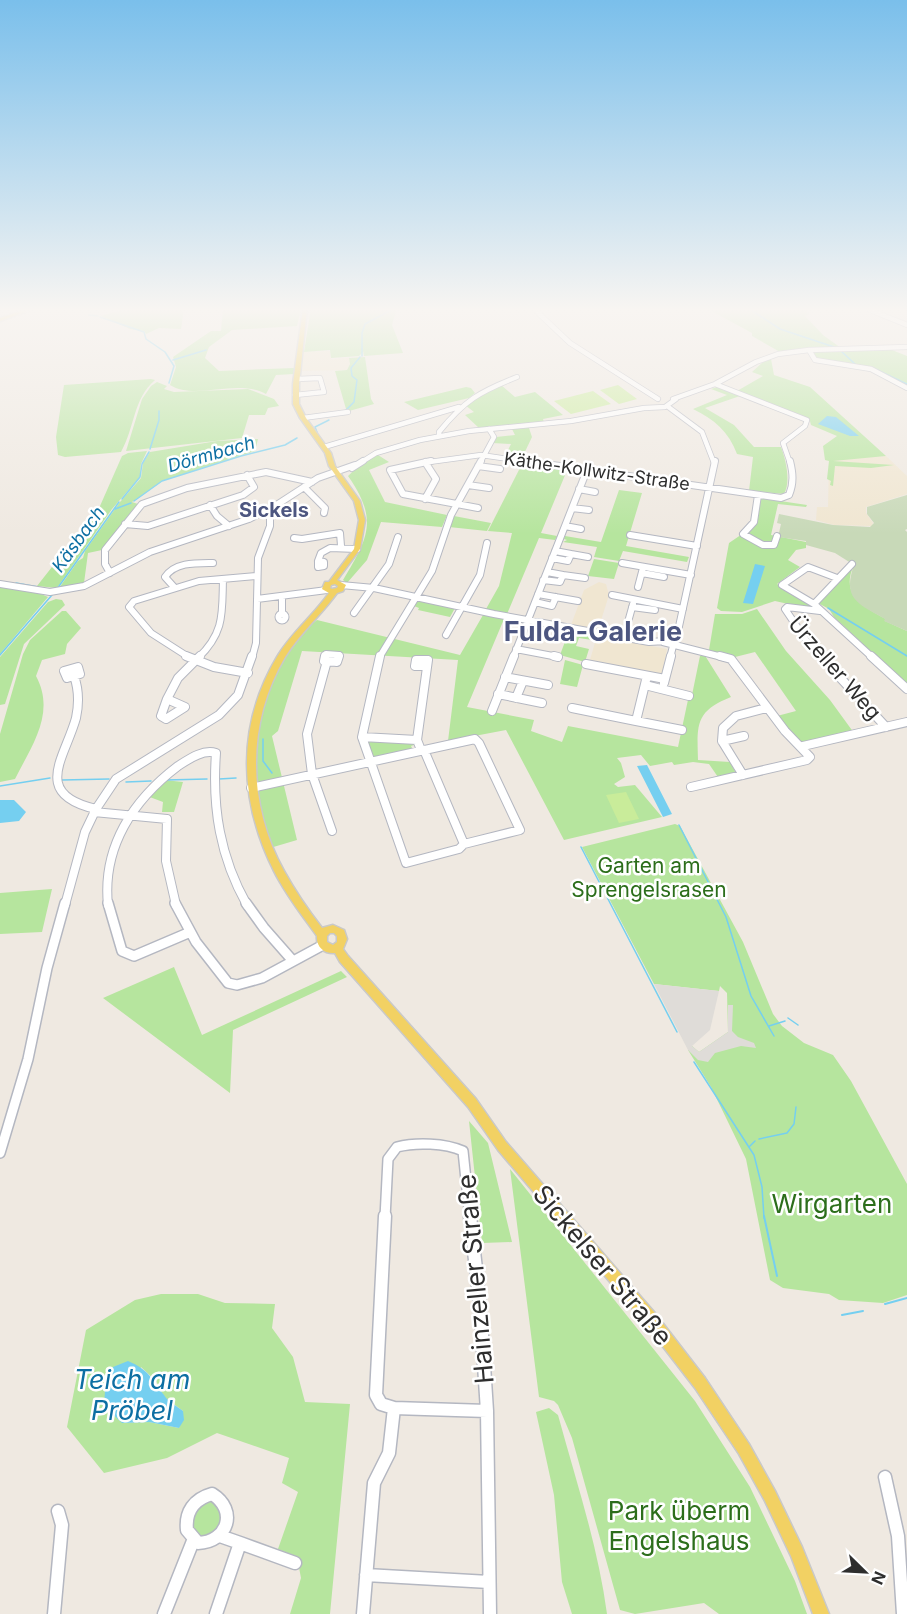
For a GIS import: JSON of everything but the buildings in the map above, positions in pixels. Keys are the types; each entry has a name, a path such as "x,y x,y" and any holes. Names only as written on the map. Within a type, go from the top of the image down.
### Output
{"main road":[{"path":"296,383 297,407 360,507 363,528 357,549 333,589 293,638 264,689 255,714 250,741 251,788 257,820 271,857 325,937 328,948 337,947"},
{"name":"Sickelser Straße","path":"325,937 340,931 343,941 337,947 344,959 472,1103 502,1146 649,1317 700,1383 744,1449 770,1496 821,1614"}],"street":[{"path":"295,395 324,392 322,383"},
{"path":"324,447 459,407 501,383"},
{"path":"630,383 688,421 706,438 715,460 678,631 669,643 662,691 689,696"},
{"path":"342,478 355,465 384,450 439,436 572,421 644,408 715,384"},
{"name":"Käthe-Kollwitz-Straße","path":"425,499 403,494 390,470 425,462 484,455 781,498 791,491 792,473 783,443 805,426 807,420 715,384"},
{"path":"439,436 439,432 459,407"},
{"path":"303,418 348,412"},
{"path":"251,788 312,774 370,762 475,739 479,743 520,830 406,863 370,762 362,737 379,657 434,568 446,527 494,437 489,429"},
{"path":"425,462 436,479 425,499 478,508"},
{"path":"0,584 43,591 64,591 84,586 162,547 229,526 270,508 312,482 355,465"},
{"path":"478,466 500,469"},
{"path":"492,711 587,470"},
{"path":"336,471 347,471"},
{"path":"110,573 105,564 105,550 144,503 199,485 270,472 312,482"},
{"path":"125,524 148,526 243,495 254,484 247,476"},
{"path":"468,485 489,488"},
{"path":"304,487 325,508 324,513"},
{"path":"579,489 596,492"},
{"path":"758,495 753,522 743,534 765,546 774,545 777,536"},
{"path":"210,505 217,516 229,526"},
{"path":"0,1153 28,1059 47,968 80,848 95,810 111,784 122,774 208,722 230,705 238,695 248,673 256,643 258,558 270,526 270,508"},
{"path":"572,508 588,510"},
{"path":"338,526 341,546"},
{"path":"565,526 581,529"},
{"path":"294,538 302,539 340,533"},
{"path":"630,535 697,546"},
{"path":"354,613 389,564 398,537"},
{"path":"446,635 480,575 487,543"},
{"path":"317,561 319,554 324,550 341,546 357,549"},
{"path":"555,551 588,556"},
{"path":"552,558 568,561 571,554"},
{"path":"622,563 664,577"},
{"path":"174,587 165,578 171,570 191,564 213,564"},
{"path":"814,604 852,564"},
{"path":"837,578 808,567 782,585 814,604 907,689"},
{"path":"643,570 691,575"},
{"path":"638,587 643,570"},
{"path":"546,572 585,578"},
{"path":"543,580 560,582 563,575"},
{"path":"248,673 219,668 195,660 161,642 136,618 129,606 174,587 199,581 257,576"},
{"path":"167,699 180,675 208,648 218,633 221,624 223,579"},
{"path":"257,599 352,586 371,588 527,621 653,643 669,643 731,659 766,708 794,742 803,746 810,758 691,787"},
{"path":"538,594 578,601"},
{"path":"612,595 655,610"},
{"path":"282,596 282,614"},
{"path":"535,602 552,606 555,597"},
{"path":"633,603 683,609"},
{"path":"628,621 633,603"},
{"name":"Ürzeller Weg","path":"820,611 787,607 784,609 810,646 886,727"},
{"path":"516,649 558,657"},
{"path":"327,661 307,734 312,774 332,831"},
{"path":"586,664 664,679"},
{"path":"427,666 417,740 463,845"},
{"path":"74,676 78,692 77,712 57,765 56,778 59,788 66,797 81,806 128,817 167,819 166,863 174,901 188,933 225,980 232,986 245,984 292,962 325,937"},
{"path":"636,721 647,676"},
{"path":"505,677 548,685"},
{"path":"516,698 523,681"},
{"path":"645,685 663,688"},
{"path":"498,694 542,703"},
{"path":"572,708 682,729"},
{"path":"743,776 722,741 723,728 730,719 766,708"},
{"path":"803,746 907,722"},
{"path":"722,741 744,736"},
{"path":"362,737 417,740"},
{"path":"188,933 134,956 122,951 110,912 107,885 111,853 128,817 147,793 163,778 201,753 214,752 214,812 230,868 259,921 292,962"},
{"name":"Hainzeller Straße","path":"486,1411 394,1408 381,1404 376,1395 388,1158 391,1152 399,1146 461,1148 480,1305 486,1411 490,1614"},
{"path":"363,1614 374,1483 389,1453 394,1408"},
{"path":"885,1476 898,1536 903,1614"},
{"path":"206,1495 219,1496 227,1507 227,1522 220,1536 209,1543 198,1544 193,1540 186,1527 189,1511 199,1498 206,1495"},
{"path":"54,1614 62,1525 58,1511"},
{"path":"220,1536 295,1563"},
{"path":"164,1614 193,1540"},
{"path":"216,1614 240,1543"},
{"path":"366,1575 489,1582"}],"shaded area":[{"path":"886,456 907,476 907,494 866,507 866,513 873,523 872,526 834,525 816,520 817,507 828,507 829,460"},
{"path":"599,582 606,584 609,595 598,630 571,625 584,590"},
{"path":"597,636 667,649 662,676 589,663"},
{"path":"654,984 719,991 710,1030 692,1046 699,1052 728,1032 728,1005 733,1005 732,1031 738,1037 754,1043 756,1048 741,1046 715,1053 708,1062 698,1060 688,1050"}],"green space":[{"path":"152,383 142,396 121,452 65,457 58,455 56,437 64,385"},
{"path":"160,383 167,386 164,389 174,392 248,389 274,399 279,406 268,408 265,415 249,415 242,438 126,451 142,399 151,386"},
{"path":"272,383 266,394 242,388 192,391 170,385"},
{"path":"339,383 369,383 374,404 349,411 346,409"},
{"path":"750,383 799,383 810,387 886,456 833,461 894,465 871,468 835,466 833,486 830,485 831,481 827,479 829,461 825,460 823,446 837,436 811,425 810,421 803,416 737,391"},
{"path":"500,384 515,397 535,392 563,415 543,419 544,422 479,428 465,415 474,412 465,405"},
{"path":"618,385 637,399 619,404 600,390"},
{"path":"466,387 471,388 475,393 469,398 418,410 404,402"},
{"path":"717,387 740,396 705,408 734,425 754,447 781,447 787,477 784,494 749,491 753,457 737,454 730,439 720,427 693,409 727,395 711,389"},
{"path":"593,391 611,404 571,414 554,401"},
{"path":"529,428 532,437 522,458 505,456 511,444 492,443 496,437 515,435 512,429"},
{"path":"258,439 255,451 162,481 132,502 138,504 102,550 88,553 84,583 59,588 78,561 83,558 85,551 120,502 141,478 143,463 150,452 217,441"},
{"path":"147,451 141,464 140,477 112,509 57,588 37,586 100,506 122,456"},
{"path":"378,455 389,462 369,470 385,502 447,515 442,527 381,522 367,560 347,583 343,580 364,540 367,517 358,491 348,476 364,461"},
{"path":"523,462 568,468 541,533 557,536 555,540 539,538 507,614 486,609 499,586 512,533 488,531"},
{"path":"619,490 642,493 626,546 689,557 687,562 623,551 619,561 594,557 597,547 563,542 567,540 564,539 565,536 601,542"},
{"path":"907,495 907,529 905,530 907,532 907,631 884,621 885,619 855,599 850,586 854,565 835,553 806,545 806,541 778,537 781,524 777,523 779,514 833,525 870,527 874,523 867,514 867,507"},
{"path":"760,498 807,505 806,507 778,504 771,535 806,542 806,548 796,550 788,560 800,567 777,584 816,607 815,610 775,601 742,612 721,611 717,608 729,543 754,526"},
{"path":"454,516 491,523 487,531 449,527"},
{"path":"594,559 619,563 614,579 588,576"},
{"path":"853,567 850,586 857,599 886,619 885,621 907,631 907,685 834,617 829,609 818,603"},
{"path":"0,587 48,597 0,654"},
{"path":"56,599 62,600 65,605 24,644 5,704 0,705 0,657 48,602"},
{"path":"418,600 455,608 450,617 418,610 419,608 414,606"},
{"path":"757,609 786,651 830,700 854,733 805,743 800,741 777,716 796,711 755,652 735,657 709,650 715,614 742,614"},
{"path":"62,611 66,611 81,628 67,644 65,654 42,660 36,676 44,703 39,729 15,779 0,782 0,734 23,654 30,640"},
{"path":"483,615 504,619 467,707 534,720 531,731 562,742 568,726 678,747 689,695 692,695 700,656 704,654 731,697 719,702 704,714 699,728 698,760 730,762 737,775 720,780 709,764 693,762 674,765 672,762 650,766 641,755 617,758 625,777 614,784 618,787 635,785 662,817 564,840 506,730 448,741 458,660 302,651 278,731 272,736 297,840 270,848 256,803 253,730 274,679 290,648 303,631 317,620 460,655"},
{"path":"569,631 593,635 592,640 579,638 576,646 589,649 585,662 560,655"},
{"path":"565,660 583,665 577,687 560,684"},
{"path":"367,739 413,742 414,745 411,746 413,750 370,762"},
{"path":"164,780 183,782 174,812 162,812 163,802 147,796"},
{"path":"626,792 639,819 619,823 606,795"},
{"name":"Wirgarten","path":"675,824 680,826 743,942 773,1014 782,1026 804,1043 833,1055 851,1081 907,1184 907,1295 883,1303 839,1300 829,1294 783,1288 770,1280 746,1159 711,1087 688,1050 692,1046 699,1052 728,1032 727,993 720,986 719,991 654,984 582,847"},
{"path":"52,889 42,932 0,934 0,893"},
{"path":"174,967 202,1035 341,971 347,977 233,1030 230,1093 103,998"},
{"path":"469,1121 488,1143 512,1242 482,1243"},
{"name":"Park überm Engelshaus","path":"510,1169 695,1401 750,1487 795,1581 807,1614 719,1614 704,1603 635,1614 620,1610 572,1438 558,1405 554,1401 539,1397"},
{"path":"161,1294 198,1294 225,1303 275,1304 272,1328 293,1357 305,1402 350,1404 330,1614 290,1614 301,1578 297,1557 278,1549 298,1492 282,1483 289,1458 217,1433 167,1458 104,1473 67,1427 86,1330 135,1300","holes":["141,1367 156,1381 164,1397 183,1411 179,1428 149,1422 122,1423"]},
{"path":"549,1408 558,1415 579,1489 598,1564 607,1614 572,1614 562,1582 554,1495 536,1412"},
{"path":"213,1500 224,1514 216,1534 199,1537 193,1523 195,1514 204,1501"}],"water":[{"path":"827,416 836,417 859,436 850,436 818,424"},
{"path":"755,564 765,566 753,604 743,603"},
{"path":"647,765 672,814 663,817 637,766"},
{"path":"0,800 14,800 26,812 19,821 0,823"},
{"name":"Teich am Pröbel","path":"128,1361 145,1371 168,1400 183,1411 184,1420 179,1428 149,1422 122,1423 104,1406 105,1391 113,1367"}],"waterway":[{"name":"Dörmbach","path":"346,410 354,402 357,383"},
{"name":"Käsbach","path":"150,449 159,420 159,411"},
{"name":"Dörmbach","path":"317,432 315,427 329,420"},
{"name":"Dörmbach","path":"134,501 162,481 241,456 285,445 297,438"},
{"name":"Käsbach","path":"122,499 140,477 142,464 149,452"},
{"name":"Käsbach","path":"57,589 119,502"},
{"name":"Dörmbach","path":"115,509 131,503"},
{"path":"16,583 38,587"},
{"name":"Käsbach","path":"0,655 52,595"},
{"path":"828,608 907,656"},
{"path":"263,739 263,761 272,773"},
{"path":"0,786 50,778"},
{"path":"219,779 236,778"},
{"path":"62,780 109,779"},
{"path":"166,780 207,779"},
{"path":"126,782 151,781"},
{"path":"679,825 726,917 751,996 774,1036"},
{"path":"581,847 677,1032"},
{"path":"788,1018 798,1025"},
{"path":"769,1026 785,1021"},
{"path":"694,1062 754,1155 762,1187 764,1218"},
{"path":"759,1139 787,1133 794,1124 796,1107"},
{"path":"750,1146 755,1141"},
{"path":"764,1216 777,1276"},
{"path":"885,1304 907,1298"},
{"path":"842,1315 863,1311"}],"district":[{"name":"Sickels","path":"274,510"},
{"name":"Fulda-Galerie","path":"593,631"}],"park label":[{"name":"Garten am Sprengelsrasen","path":"649,877"}]}
